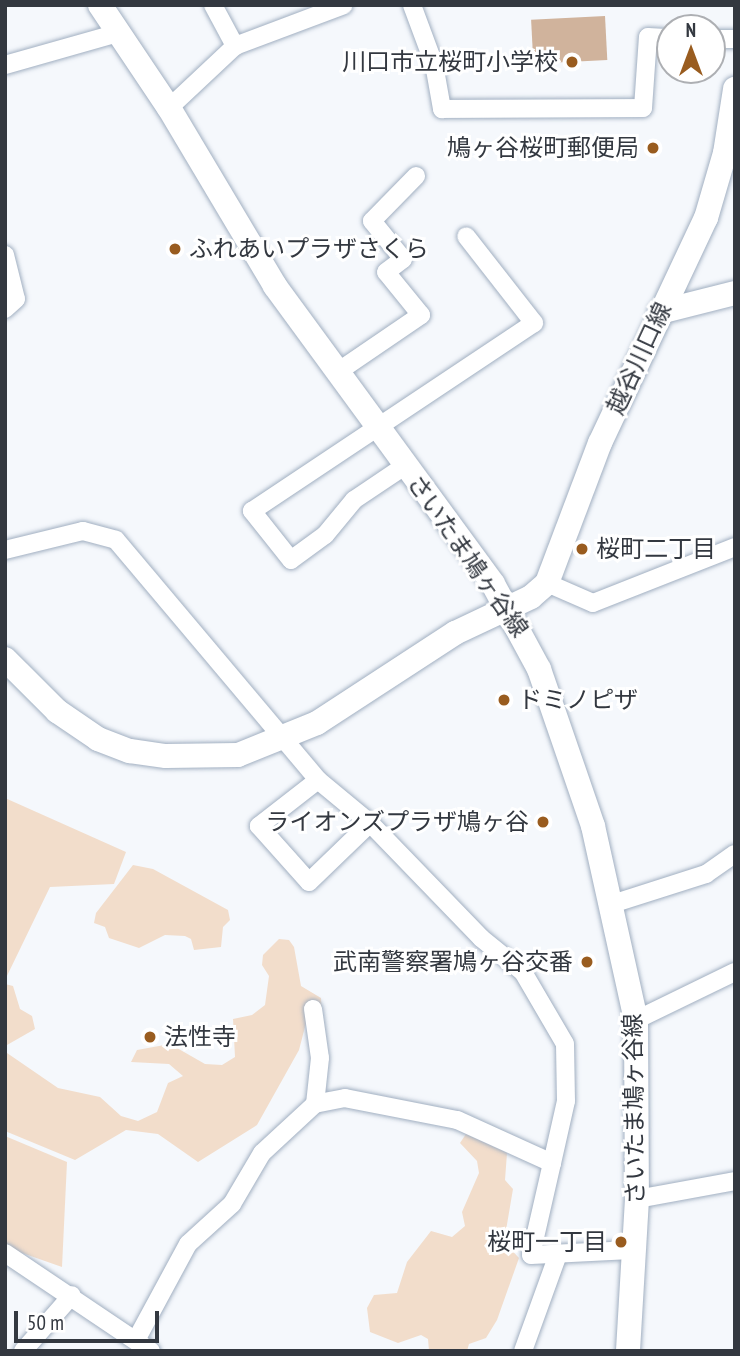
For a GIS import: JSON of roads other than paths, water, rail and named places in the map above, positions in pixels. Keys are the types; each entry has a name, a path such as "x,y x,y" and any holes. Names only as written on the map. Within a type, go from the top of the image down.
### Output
{"main road":[{"name":"さいたま鳩ヶ谷線","path":"100,5 169,108 275,286 510,609 539,669 581,789 612,904 636,1020 637,1199 631,1250 628,1351"},
{"name":"越谷川口線","path":"547,583 600,443 718,185 735,89"},
{"path":"660,312 735,293"},
{"path":"5,659 57,711 97,740 130,751 197,758 238,755 286,738 455,633 510,609 547,583"}],"street":[{"path":"213,5 235,46"},
{"path":"169,108 235,46 344,5"},
{"path":"412,5 434,64 442,109 643,108 648,37 656,37"},
{"path":"5,65 118,33"},
{"path":"336,373 421,315 386,272 403,259 372,221 416,176"},
{"path":"405,466 354,500 325,535 291,560 252,511 379,429 534,323 466,236"},
{"path":"5,255 16,299 5,309"},
{"path":"5,550 83,531 116,540 286,738 317,780 370,823 481,937 523,972 547,1007 565,1044 567,1070 566,1101 531,1255 557,1257 631,1250"},
{"path":"547,583 593,603 735,547"},
{"path":"317,780 259,825 309,881 370,823"},
{"path":"612,904 706,874 735,854"},
{"path":"636,1020 735,972"},
{"path":"313,1009 320,1058 315,1104"},
{"path":"136,1340 188,1244 232,1203 262,1153 315,1104 345,1098 457,1120 552,1163"},
{"path":"637,1199 735,1181"},
{"path":"5,1253 72,1295 151,1351"},
{"path":"523,1351 557,1257"},
{"path":"23,1351 72,1295"}],"place":[{"name":"川口市立桜町小学校","path":"572,62"},
{"name":"鳩ヶ谷桜町郵便局","path":"653,148"},
{"name":"ふれあいプラザさくら","path":"175,249"},
{"name":"桜町二丁目","path":"582,549"},
{"name":"ドミノピザ","path":"504,700"},
{"name":"ライオンズプラザ鳩ヶ谷","path":"543,822"},
{"name":"武南警察署鳩ヶ谷交番","path":"587,962"},
{"name":"法性寺","path":"150,1037"},
{"name":"桜町一丁目","path":"621,1242"}]}
